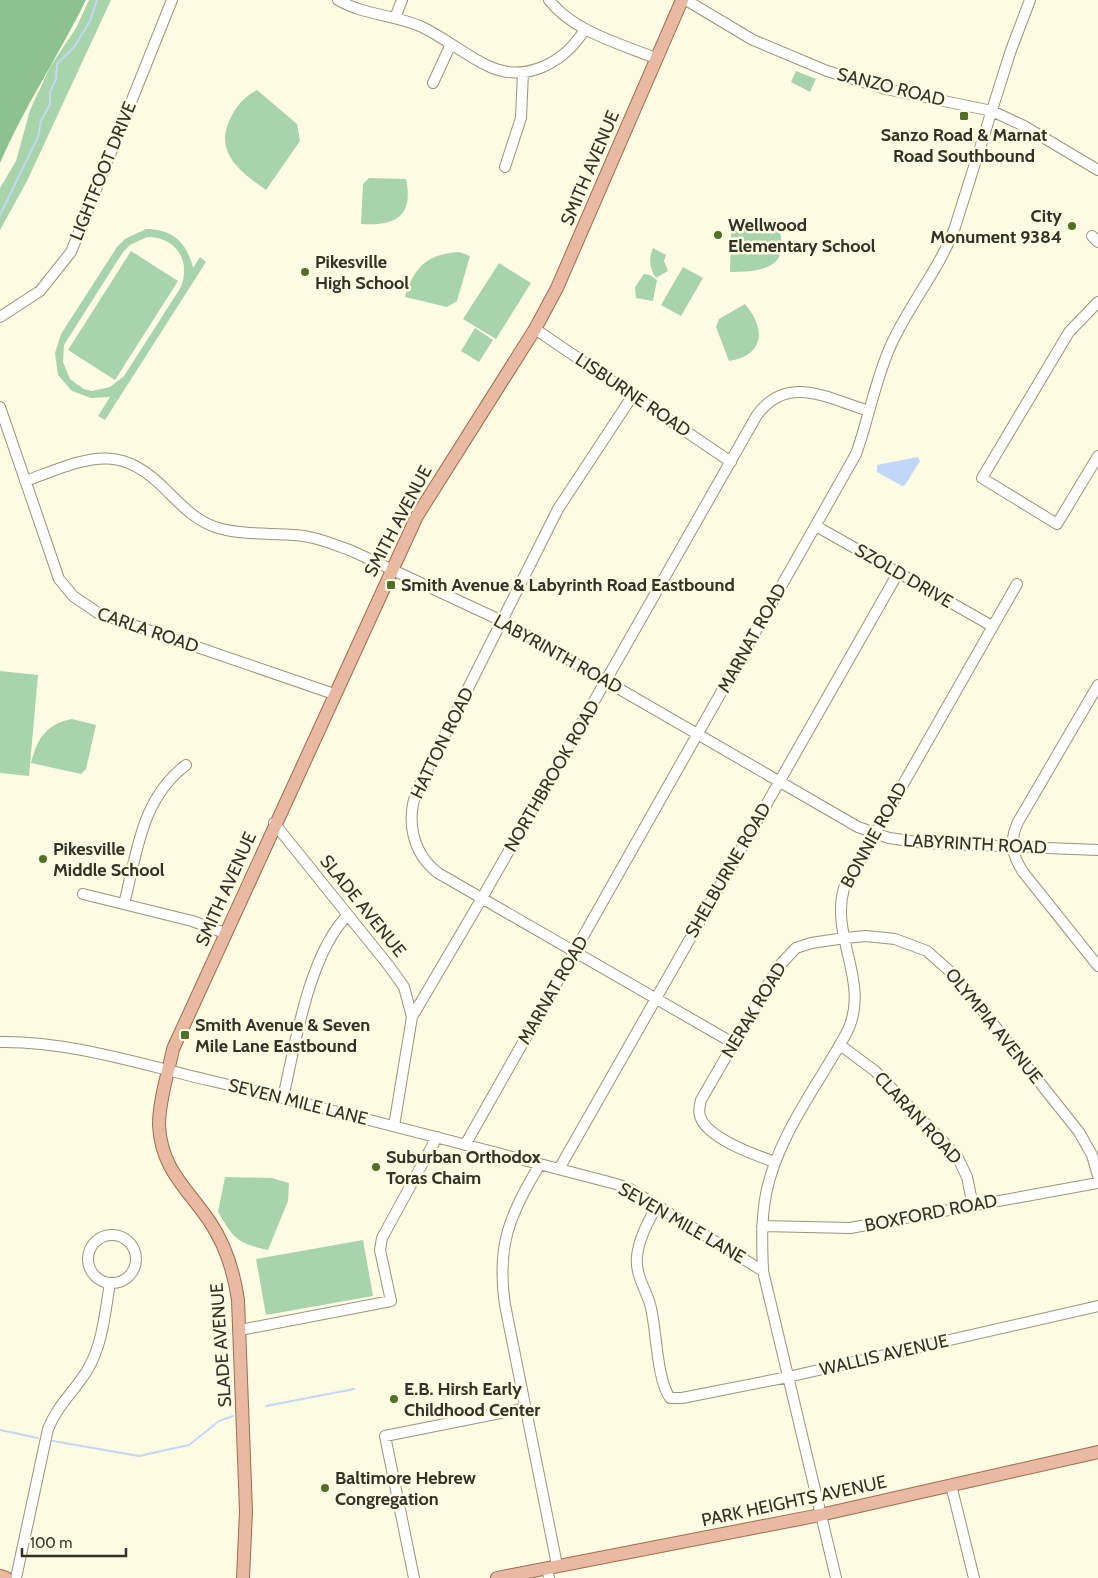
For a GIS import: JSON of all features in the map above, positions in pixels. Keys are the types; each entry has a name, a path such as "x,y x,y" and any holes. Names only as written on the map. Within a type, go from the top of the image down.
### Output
{"main road":[{"name":"SMITH AVENUE","path":"168,1070 177,1038 391,569 425,501 535,329 566,270 655,58 682,0"},
{"name":"SLADE AVENUE","path":"168,1070 159,1124 165,1155 178,1181 210,1221 226,1250 236,1281 240,1330 246,1511 243,1578"},
{"name":"PARK HEIGHTS AVENUE","path":"497,1578 551,1570 820,1515 1098,1452"},
{"path":"0,1576 6,1578"}],"street":[{"name":"LIGHTFOOT DRIVE","path":"0,317 40,291 71,252 172,0"},
{"path":"338,0 359,9 422,27 490,67 523,72 554,62 572,47 585,29"},
{"path":"395,18 402,0"},
{"path":"549,0 564,16 585,29 655,58"},
{"name":"SANZO ROAD","path":"686,0 759,43 819,68 886,89 992,111 1024,126 1098,170"},
{"name":"MARNAT ROAD","path":"465,1145 856,454 884,361 892,343 942,256 954,230 1010,50 1030,0"},
{"path":"433,83 438,68 451,44"},
{"path":"505,167 521,118 523,72"},
{"path":"1098,302 1069,332 982,478 1057,524 1098,456"},
{"name":"LISBURNE ROAD","path":"535,329 731,462"},
{"name":"NORTHBROOK ROAD","path":"394,1126 412,1017 764,406 786,392 811,393 870,411"},
{"name":"HATTON ROAD","path":"633,395 558,509 418,788 411,809 411,820 415,842 424,860 438,873 733,1043"},
{"name":"CARLA ROAD","path":"0,407 59,579 81,603 98,613 334,694"},
{"name":"LABYRINTH ROAD","path":"25,481 84,460 116,458 143,469 185,509 217,528 243,533 288,534 313,538 352,551 502,621 858,827 873,833 924,843 1098,850"},
{"name":"SZOLD DRIVE","path":"816,526 992,626"},
{"name":"SHELBURNE ROAD","path":"559,1169 898,573"},
{"name":"BONNIE ROAD","path":"763,1271 762,1226 765,1196 775,1162 790,1131 840,1045 852,1021 856,1003 855,984 841,913 841,896 873,833 1017,584"},
{"path":"1098,685 1018,822 1013,836 1012,847 1023,872 1098,966"},
{"path":"124,904 145,823 154,800 165,783 186,765"},
{"name":"SLADE AVENUE","path":"274,824 404,987 412,1017"},
{"path":"83,894 192,921 225,933"},
{"path":"283,1098 312,981 331,936 348,915"},
{"name":"OLYMPIA AVENUE","path":"845,938 882,937 906,941 927,951 946,966 1080,1132 1092,1155 1098,1176"},
{"name":"NERAK ROAD","path":"775,1162 738,1147 707,1128 699,1112 705,1092 778,967 789,953 810,943 845,938"},
{"name":"SEVEN MILE LANE","path":"0,1042 53,1045 168,1070 624,1186 763,1271 836,1578"},
{"name":"CLARAN ROAD","path":"840,1045 875,1071 957,1156 967,1177 973,1206"},
{"path":"240,1330 391,1301 380,1250 382,1238 437,1137"},
{"path":"540,1164 510,1221 502,1264 505,1305 526,1408 551,1570"},
{"name":"BOXFORD ROAD","path":"762,1226 850,1228 1098,1183"},
{"name":"WALLIS AVENUE","path":"657,1206 643,1234 637,1256 637,1266 652,1316 664,1386 670,1398 682,1398 788,1377 1098,1306"},
{"path":"116,1235 129,1241 134,1247 137,1261 131,1275 124,1280 110,1283 93,1274 88,1260 89,1252 96,1241 102,1236 116,1235"},
{"path":"16,1578 48,1429 58,1408 81,1379 94,1358 101,1335 110,1283"},
{"path":"414,1578 385,1436 526,1408"},
{"path":"951,1485 974,1578"}],"green space":[{"path":"0,0 86,0 9,142 0,163"},
{"path":"89,0 111,0 27,181 0,230 0,188 16,161 30,110 50,67 76,28"},
{"path":"796,71 816,79 810,92 791,82"},
{"path":"257,90 297,124 300,141 266,190 246,175 231,159 225,139 232,115 249,95"},
{"path":"369,178 406,179 407,202 399,217 384,223 361,224 363,184"},
{"path":"776,219 781,234 782,247 774,263 756,270 730,272 731,231 737,224"},
{"path":"146,229 163,231 171,234 182,244 187,251 193,268 200,257 206,262 105,420 98,416 110,397 91,398 72,391 58,375 55,353 61,334 117,247 125,239","holes":["147,237 166,241 179,252 184,268 181,287 124,376 110,387 92,391 84,389 70,379 63,362 64,345 123,252 130,245"]},
{"path":"653,248 666,255 664,261 668,271 656,278 650,264"},
{"path":"131,251 178,281 115,380 68,350"},
{"path":"459,252 470,256 457,301 447,307 405,297 413,278 423,264 438,256"},
{"path":"499,263 531,283 496,339 463,319"},
{"path":"683,267 703,278 681,316 661,305"},
{"path":"644,274 650,275 657,280 653,301 636,298 635,287"},
{"path":"745,304 752,313 759,331 758,340 750,353 729,361 716,327 719,319"},
{"path":"475,328 493,340 479,362 461,351"},
{"path":"0,671 38,675 29,776 0,773"},
{"path":"72,719 96,725 86,769 81,774 31,763 36,747 44,734 55,725"},
{"path":"225,1177 272,1178 289,1183 288,1201 268,1250 249,1245 237,1238 218,1212"},
{"path":"363,1240 373,1296 266,1315 256,1259"}],"water":[{"path":"918,457 920,461 905,485 902,486 877,472 877,465"}],"waterway":[{"path":"0,215 38,137 41,121 50,104 50,92 56,79 57,64 75,46 90,21 97,0"},
{"path":"266,1406 354,1389"},
{"path":"53,1441 139,1456 189,1445 219,1421 233,1416"},
{"path":"0,1430 38,1438"}],"place":[{"name":"Sanzo Road & Marnat Road Southbound","path":"964,116"},
{"name":"City Monument 9384","path":"1072,226"},
{"name":"Wellwood Elementary School","path":"718,235"},
{"name":"Pikesville High School","path":"305,272"},
{"name":"Smith Avenue & Labyrinth Road Eastbound","path":"391,585"},
{"name":"Pikesville Middle School","path":"43,859"},
{"name":"Smith Avenue & Seven Mile Lane Eastbound","path":"185,1035"},
{"name":"Suburban Orthodox Toras Chaim","path":"376,1167"},
{"name":"E.B. Hirsh Early Childhood Center","path":"394,1399"},
{"name":"Baltimore Hebrew Congregation","path":"325,1488"}]}
